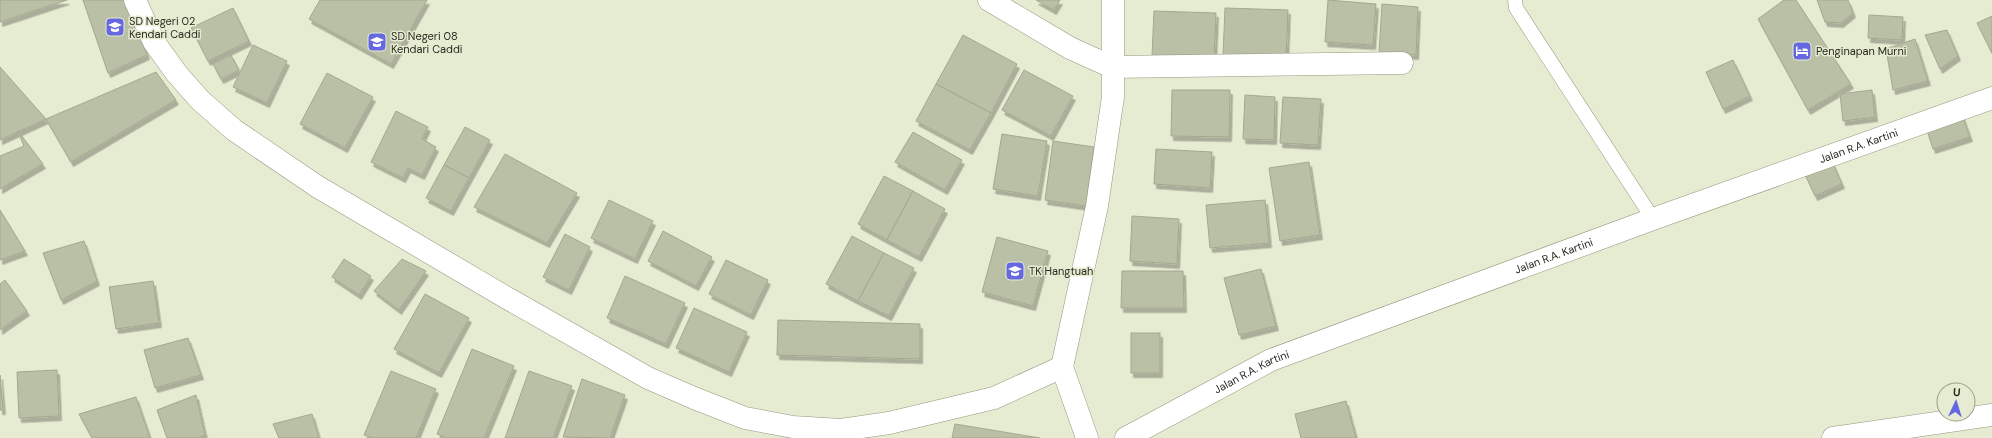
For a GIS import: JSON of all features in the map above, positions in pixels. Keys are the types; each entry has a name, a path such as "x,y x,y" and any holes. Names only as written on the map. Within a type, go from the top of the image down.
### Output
{"street":[{"path":"135,0 154,42 177,74 200,100 234,130 318,187 507,298 648,378 694,398 745,418 793,427 841,430 889,423 994,398 1062,367"},
{"path":"989,0 1070,48 1112,67 1402,63"},
{"path":"1088,438 1062,367 1097,206 1112,97 1113,0"},
{"name":"Jalan R.A. Kartini","path":"1126,438 1271,360 1653,218 1992,98"},
{"path":"1833,438 1992,415"}],"lane":[{"path":"1515,0 1516,8 1653,218"}],"building":[{"path":"0,0 67,0 0,22"},
{"name":"SD Negeri 02 Kendari Caddi","path":"83,0 127,0 147,55 108,73"},
{"name":"SD Negeri 08 Kendari Caddi","path":"320,0 427,0 391,64 309,19"},
{"path":"1036,0 1060,0 1054,10"},
{"path":"1328,0 1376,4 1373,45 1325,42"},
{"name":"Penginapan Murni","path":"1784,0 1796,0 1851,84 1808,110 1758,19"},
{"path":"1817,0 1848,0 1853,13 1841,23 1825,22"},
{"path":"1382,4 1418,7 1416,55 1379,53"},
{"path":"233,8 249,41 208,61 191,28"},
{"path":"1225,8 1288,10 1286,59 1223,56"},
{"path":"1154,11 1216,13 1214,59 1152,56"},
{"path":"1869,15 1903,17 1902,40 1868,38"},
{"path":"1992,16 1992,53 1977,23"},
{"path":"1947,30 1958,56 1940,69 1925,35"},
{"path":"963,35 1017,64 991,113 936,84"},
{"path":"1915,39 1928,81 1893,90 1886,49"},
{"path":"253,45 287,61 267,103 233,87"},
{"path":"231,55 239,70 221,79 213,64"},
{"path":"1733,60 1750,96 1723,109 1706,72"},
{"path":"0,67 46,119 0,140"},
{"path":"1024,70 1073,96 1051,136 1002,110"},
{"path":"156,72 176,100 71,162 46,119"},
{"path":"327,73 373,97 345,148 300,124"},
{"path":"936,84 991,113 970,150 916,121"},
{"path":"1172,90 1230,90 1229,137 1171,136"},
{"path":"1872,90 1875,117 1843,121 1840,94"},
{"path":"1245,95 1275,97 1274,140 1243,139"},
{"path":"1283,97 1321,99 1318,145 1280,143"},
{"path":"396,111 428,127 422,139 436,147 422,175 408,168 403,178 371,162"},
{"path":"1961,112 1970,137 1933,149 1925,124"},
{"path":"465,127 490,140 469,178 444,165"},
{"path":"18,131 43,164 0,189 0,156 24,146"},
{"path":"913,132 962,160 945,190 895,162"},
{"path":"1002,134 1047,141 1038,196 993,189"},
{"path":"1053,141 1094,147 1086,206 1045,200"},
{"path":"1156,149 1212,152 1210,188 1154,184"},
{"path":"505,154 577,193 547,243 474,207"},
{"path":"1830,157 1842,184 1815,196 1803,170"},
{"path":"1309,162 1320,235 1280,241 1269,168"},
{"path":"444,165 469,178 451,211 426,198"},
{"path":"884,176 913,191 887,240 858,224"},
{"path":"913,191 945,209 919,257 887,240"},
{"path":"609,200 653,221 635,259 591,238"},
{"path":"1265,200 1269,243 1210,248 1206,205"},
{"path":"0,210 25,251 0,260"},
{"path":"1132,216 1179,219 1177,264 1130,261"},
{"path":"663,231 712,257 696,286 648,261"},
{"path":"565,234 590,247 569,290 543,277"},
{"path":"852,236 884,253 858,301 826,284"},
{"name":"TK Hangtuah","path":"997,237 1048,251 1033,306 982,292"},
{"path":"84,241 97,281 61,300 43,253"},
{"path":"884,253 914,268 889,316 858,301"},
{"path":"344,259 371,276 359,295 332,277"},
{"path":"402,259 426,271 399,310 374,291"},
{"path":"726,260 768,280 751,315 709,294"},
{"path":"1261,269 1276,326 1239,335 1224,278"},
{"path":"1122,271 1183,271 1184,308 1121,308"},
{"path":"625,276 685,303 666,344 607,318"},
{"path":"5,280 27,311 0,330 0,284"},
{"path":"153,281 159,323 116,329 109,287"},
{"path":"425,294 469,318 439,373 394,349"},
{"path":"694,308 747,332 729,372 676,348"},
{"path":"778,320 920,324 920,359 777,355"},
{"path":"1131,333 1160,333 1160,373 1131,373"},
{"path":"188,338 201,375 155,388 144,350"},
{"path":"472,349 514,366 484,438 447,438 437,434"},
{"path":"57,370 59,416 19,418 17,372"},
{"path":"391,371 436,389 416,438 373,438 364,435"},
{"path":"529,371 572,386 553,438 505,438"},
{"path":"0,375 3,410 0,410"},
{"path":"582,379 625,395 610,438 563,437"},
{"path":"196,395 205,435 198,438 167,438 157,410"},
{"path":"136,397 150,438 92,438 79,414"},
{"path":"1346,401 1356,438 1301,438 1295,414"},
{"path":"312,414 319,438 279,438 273,424"},
{"path":"955,424 1040,438 952,438"}],"place":[{"name":"SD Negeri 02 Kendari Caddi","path":"115,27"},
{"name":"SD Negeri 08 Kendari Caddi","path":"377,42"},
{"name":"Penginapan Murni","path":"1802,51"},
{"name":"TK Hangtuah","path":"1015,271"}]}
